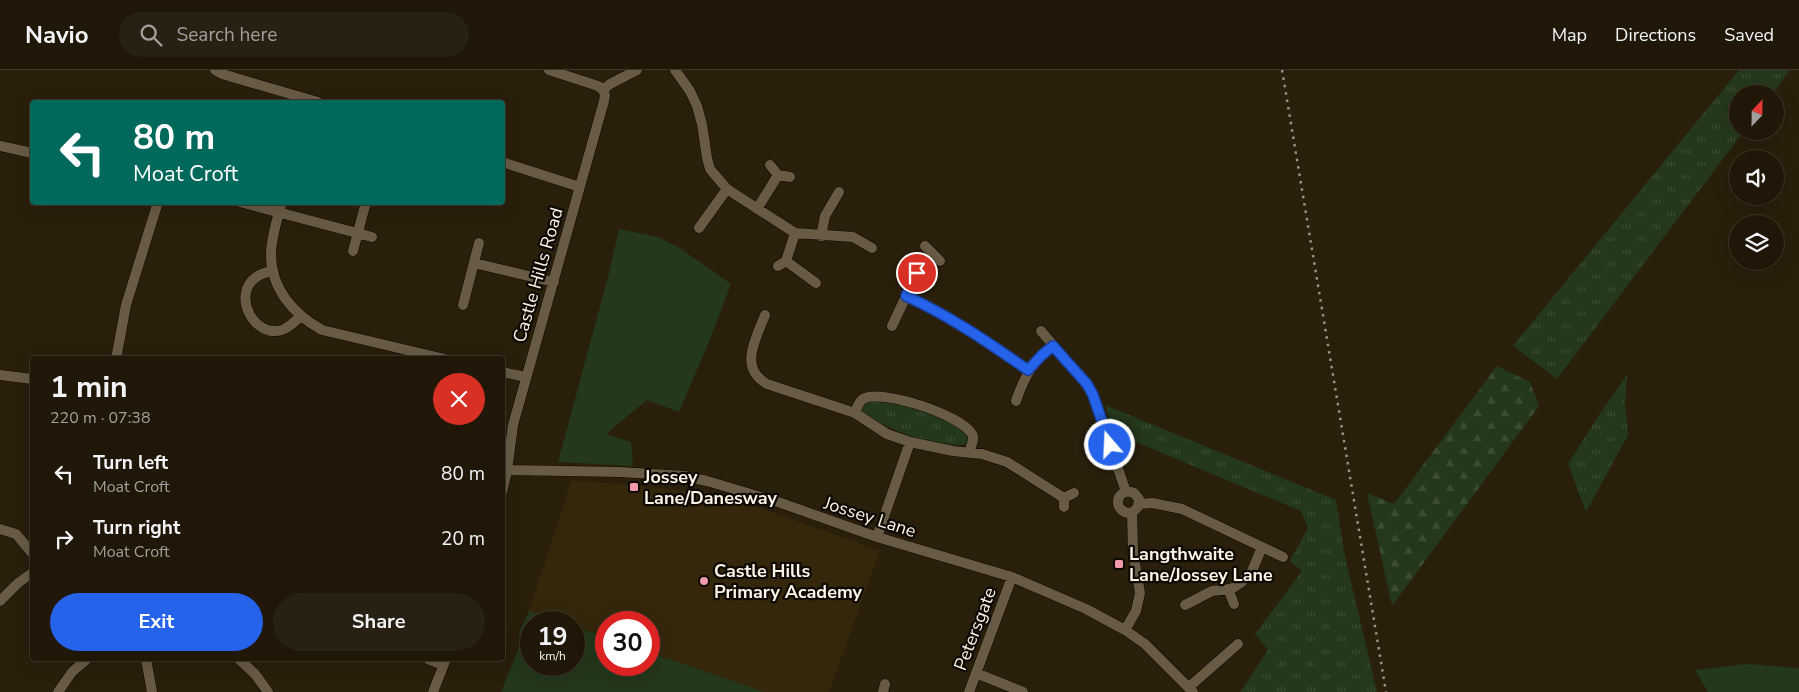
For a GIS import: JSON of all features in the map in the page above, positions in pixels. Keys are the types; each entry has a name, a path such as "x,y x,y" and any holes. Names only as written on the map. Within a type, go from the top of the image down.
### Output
{"street":[{"path":"215,70 222,74 306,100"},
{"path":"549,70 598,86 603,90 610,84 637,70"},
{"path":"675,70 690,91 697,106 702,124 706,158 710,169 727,189 795,233 853,238 872,248"},
{"name":"Castle Hills Road","path":"505,470 513,425 604,101 605,95 603,90"},
{"path":"0,146 30,153"},
{"path":"505,163 580,187"},
{"path":"770,165 778,175 790,177"},
{"path":"757,209 778,175"},
{"path":"699,228 727,189"},
{"path":"821,236 825,216 839,192"},
{"path":"117,356 126,305 157,205"},
{"path":"251,205 372,237"},
{"path":"281,205 273,236 271,254 276,282 292,309 322,330 432,356"},
{"path":"353,251 365,205"},
{"path":"795,233 782,263 816,283"},
{"path":"463,305 479,243"},
{"path":"892,326 917,273 937,258 925,246"},
{"path":"474,263 554,282"},
{"path":"273,271 256,277 248,287 245,299 248,313 256,324 272,331 285,329 301,316"},
{"path":"906,296 939,312 978,335 1028,370"},
{"path":"765,315 751,352 750,361 754,374 767,384 855,413 887,434 910,442 924,446 982,454 1007,462 1064,503 1074,493"},
{"path":"1041,331 1087,384 1093,395 1126,492"},
{"path":"1016,401 1028,370 1053,346"},
{"path":"505,373 526,377"},
{"path":"0,375 30,379"},
{"path":"855,413 860,401 867,397 898,400 928,408 953,419 969,430 973,436 969,452"},
{"path":"877,537 910,442"},
{"name":"Jossey Lane","path":"505,470 620,472 684,476 778,502 877,537 1012,577 1086,609 1125,630 1159,656 1191,690"},
{"path":"1126,492 1137,496 1139,504 1132,513 1125,513 1118,505 1118,498 1126,492"},
{"path":"1139,504 1152,504 1182,509 1284,557"},
{"path":"1125,630 1136,611 1140,593 1133,552 1132,513"},
{"path":"0,529 16,534 30,551"},
{"path":"1185,605 1212,591 1238,586 1252,571 1262,547"},
{"path":"0,601 18,583 30,574"},
{"name":"Petersgate","path":"969,692 1012,577"},
{"path":"1228,589 1234,604"},
{"path":"1191,690 1238,644"},
{"path":"58,692 72,672 85,661"},
{"path":"146,661 152,692"},
{"path":"241,661 256,674 268,692"},
{"path":"433,692 444,662"},
{"path":"976,673 1023,692"}],"shaded area":[{"name":"Castle Hills Primary Academy","path":"572,480 721,494 880,551 829,692 765,692 660,656 660,611 595,611 595,633 585,630 585,611 529,611"}],"green space":[{"path":"1739,70 1790,70 1779,85 1729,85 1729,140 1737,140 1557,379 1513,346"},
{"path":"619,229 658,237 681,249 731,284 679,412 647,400 606,434 631,442 633,466 558,462 609,273"},
{"path":"1497,366 1530,382 1539,406 1392,606 1367,493 1394,504"},
{"path":"1627,375 1625,405 1628,435 1586,512 1568,464"},
{"path":"864,401 895,402 938,415 967,433 969,437 963,445 936,443 911,436 863,413 861,407"},
{"path":"1105,405 1336,500 1344,552 1377,692 1240,692 1268,650 1255,634 1302,571 1290,561 1308,528 1301,511 1114,433"},
{"path":"585,630 595,633 595,676 660,676 660,656 765,692 501,692 520,644 520,676 585,676"},
{"path":"1746,664 1799,668 1799,692 1708,692 1695,670"}],"railway":[{"path":"1282,70 1386,692"}],"place":[{"name":"Jossey Lane/Danesway","path":"634,487"},
{"name":"Langthwaite Lane/Jossey Lane","path":"1119,564"},
{"name":"Castle Hills Primary Academy","path":"704,581"}],"route":[{"path":"917,273 906,296 939,312 978,335 1028,370 1053,346 1087,384 1093,395 1110,445"}]}
